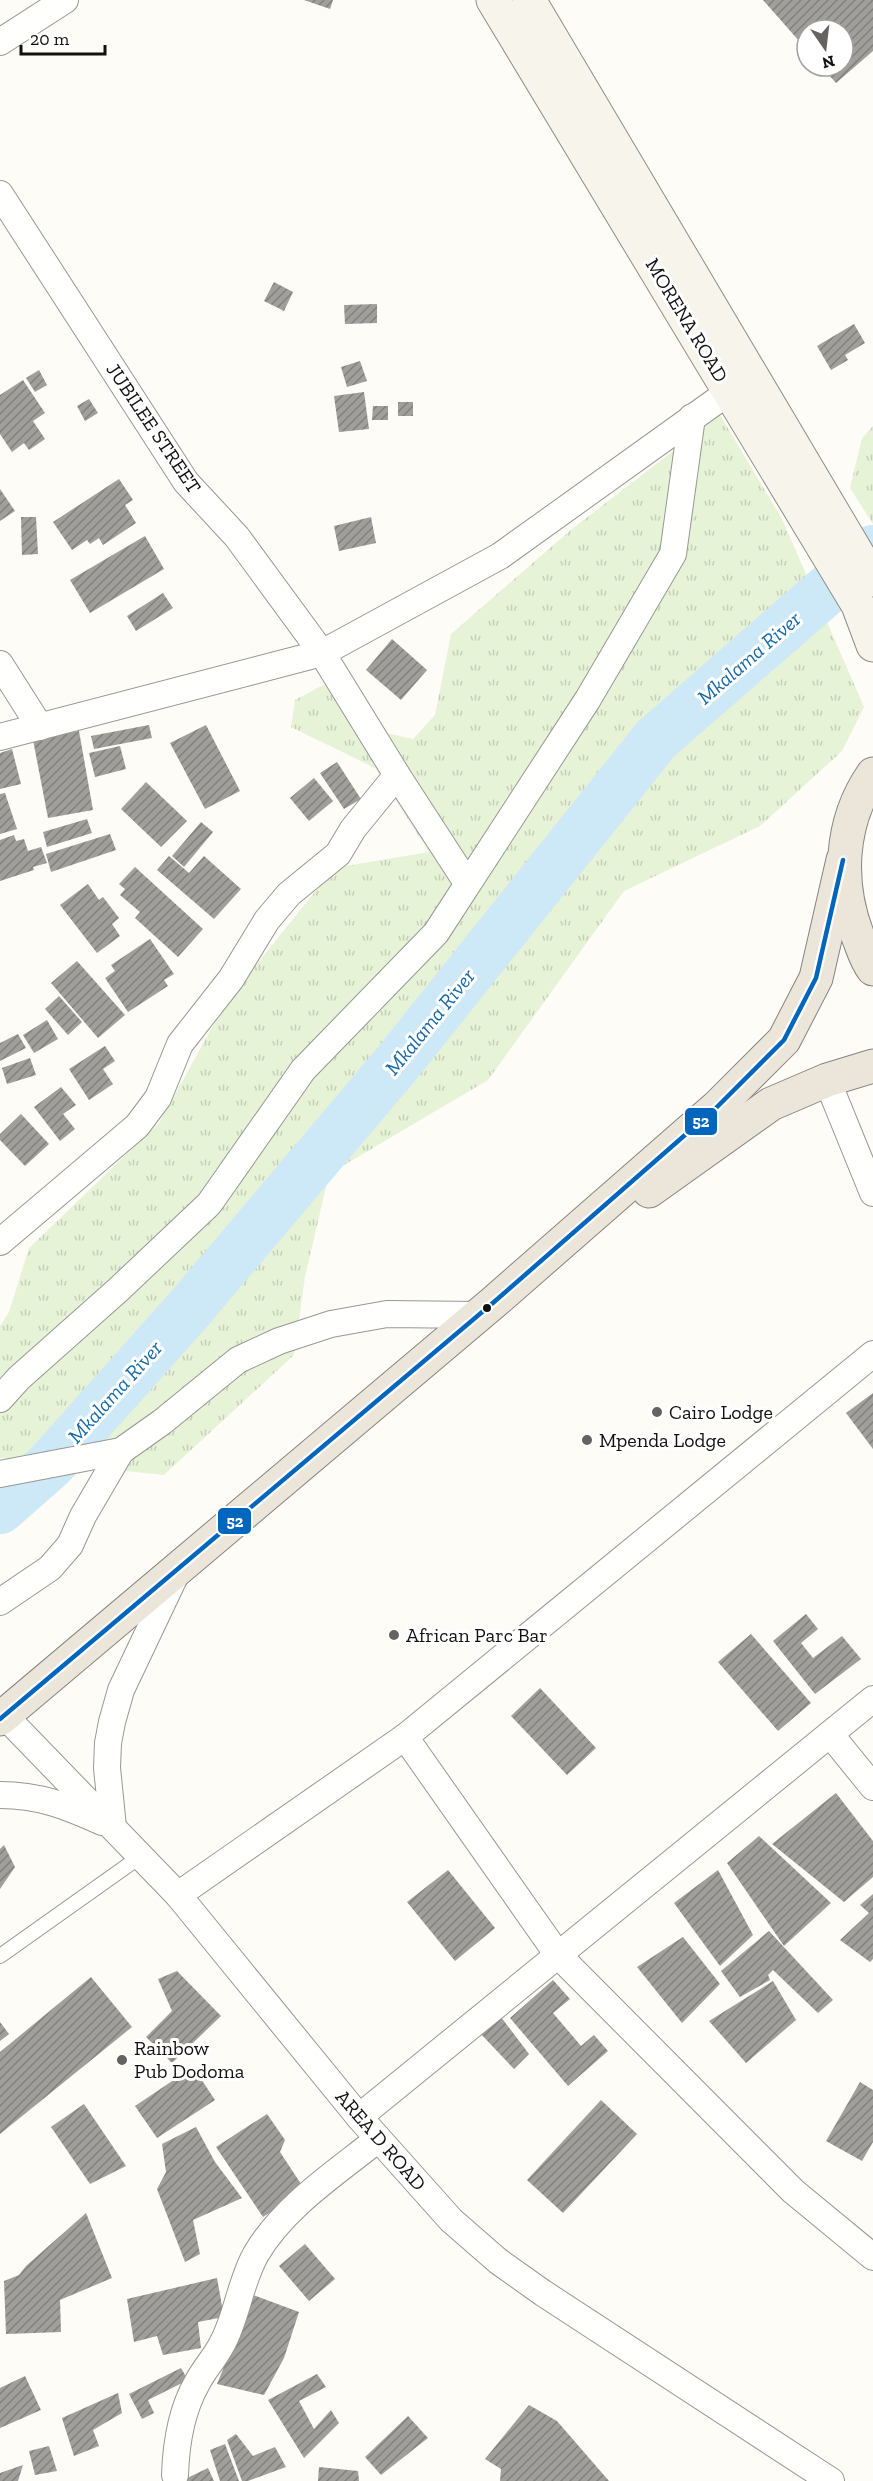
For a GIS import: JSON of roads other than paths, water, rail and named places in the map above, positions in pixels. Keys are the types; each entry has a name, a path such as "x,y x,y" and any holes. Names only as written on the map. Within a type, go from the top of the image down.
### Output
{"highway":[{"path":"2,1715 486,1308 717,1107 784,1040 816,978 850,822 865,786 873,774"},
{"path":"843,860 849,914 873,969"},
{"path":"486,1308 771,1104 827,1080 873,1066"}],"main road":[{"name":"MORENA ROAD","path":"493,0 730,391 818,511"},
{"name":"MORENA ROAD","path":"529,0 866,593 873,645"}],"street":[{"path":"0,42 64,0"},
{"name":"JUBILEE STREET","path":"0,194 186,482 237,537 322,652 396,775 467,883"},
{"path":"0,738 322,652 500,556 730,391"},
{"path":"1,1395 209,1204 303,1070 436,933 588,699 673,554 692,417"},
{"path":"0,664 40,727"},
{"path":"0,1242 137,1126 158,1098 180,1044 231,979 267,920 288,894 338,854 353,829 396,775"},
{"path":"827,1080 873,1193"},
{"path":"0,1602 50,1568 70,1545 83,1516 121,1451 162,1422 238,1360 279,1341 331,1324 387,1314 486,1308"},
{"path":"178,1895 405,1737 873,1354"},
{"path":"0,1474 121,1451"},
{"path":"0,1794 29,1795 53,1802 113,1827 107,1768 112,1722 121,1690 179,1568"},
{"path":"359,2117 873,1699"},
{"name":"AREA D ROAD","path":"2,1715 178,1895 359,2117 451,2220 498,2261 595,2328 831,2481"},
{"path":"830,1734 873,1787"},
{"path":"405,1737 558,1955 794,2191 873,2257"},
{"path":"175,2475 176,2446 185,2412 196,2384 223,2344 255,2256 273,2228 378,2139"}],"lane":[{"path":"0,1956 141,1856"}],"waterway":[{"name":"Mkalama River","path":"0,1509 50,1465 190,1308 399,1061 656,739 873,550"}],"place":[{"name":"Cairo Lodge","path":"657,1412"},
{"name":"Mpenda Lodge","path":"587,1440"},
{"name":"African Parc Bar","path":"394,1635"},
{"name":"Rainbow Pub Dodoma","path":"122,2060"}]}
